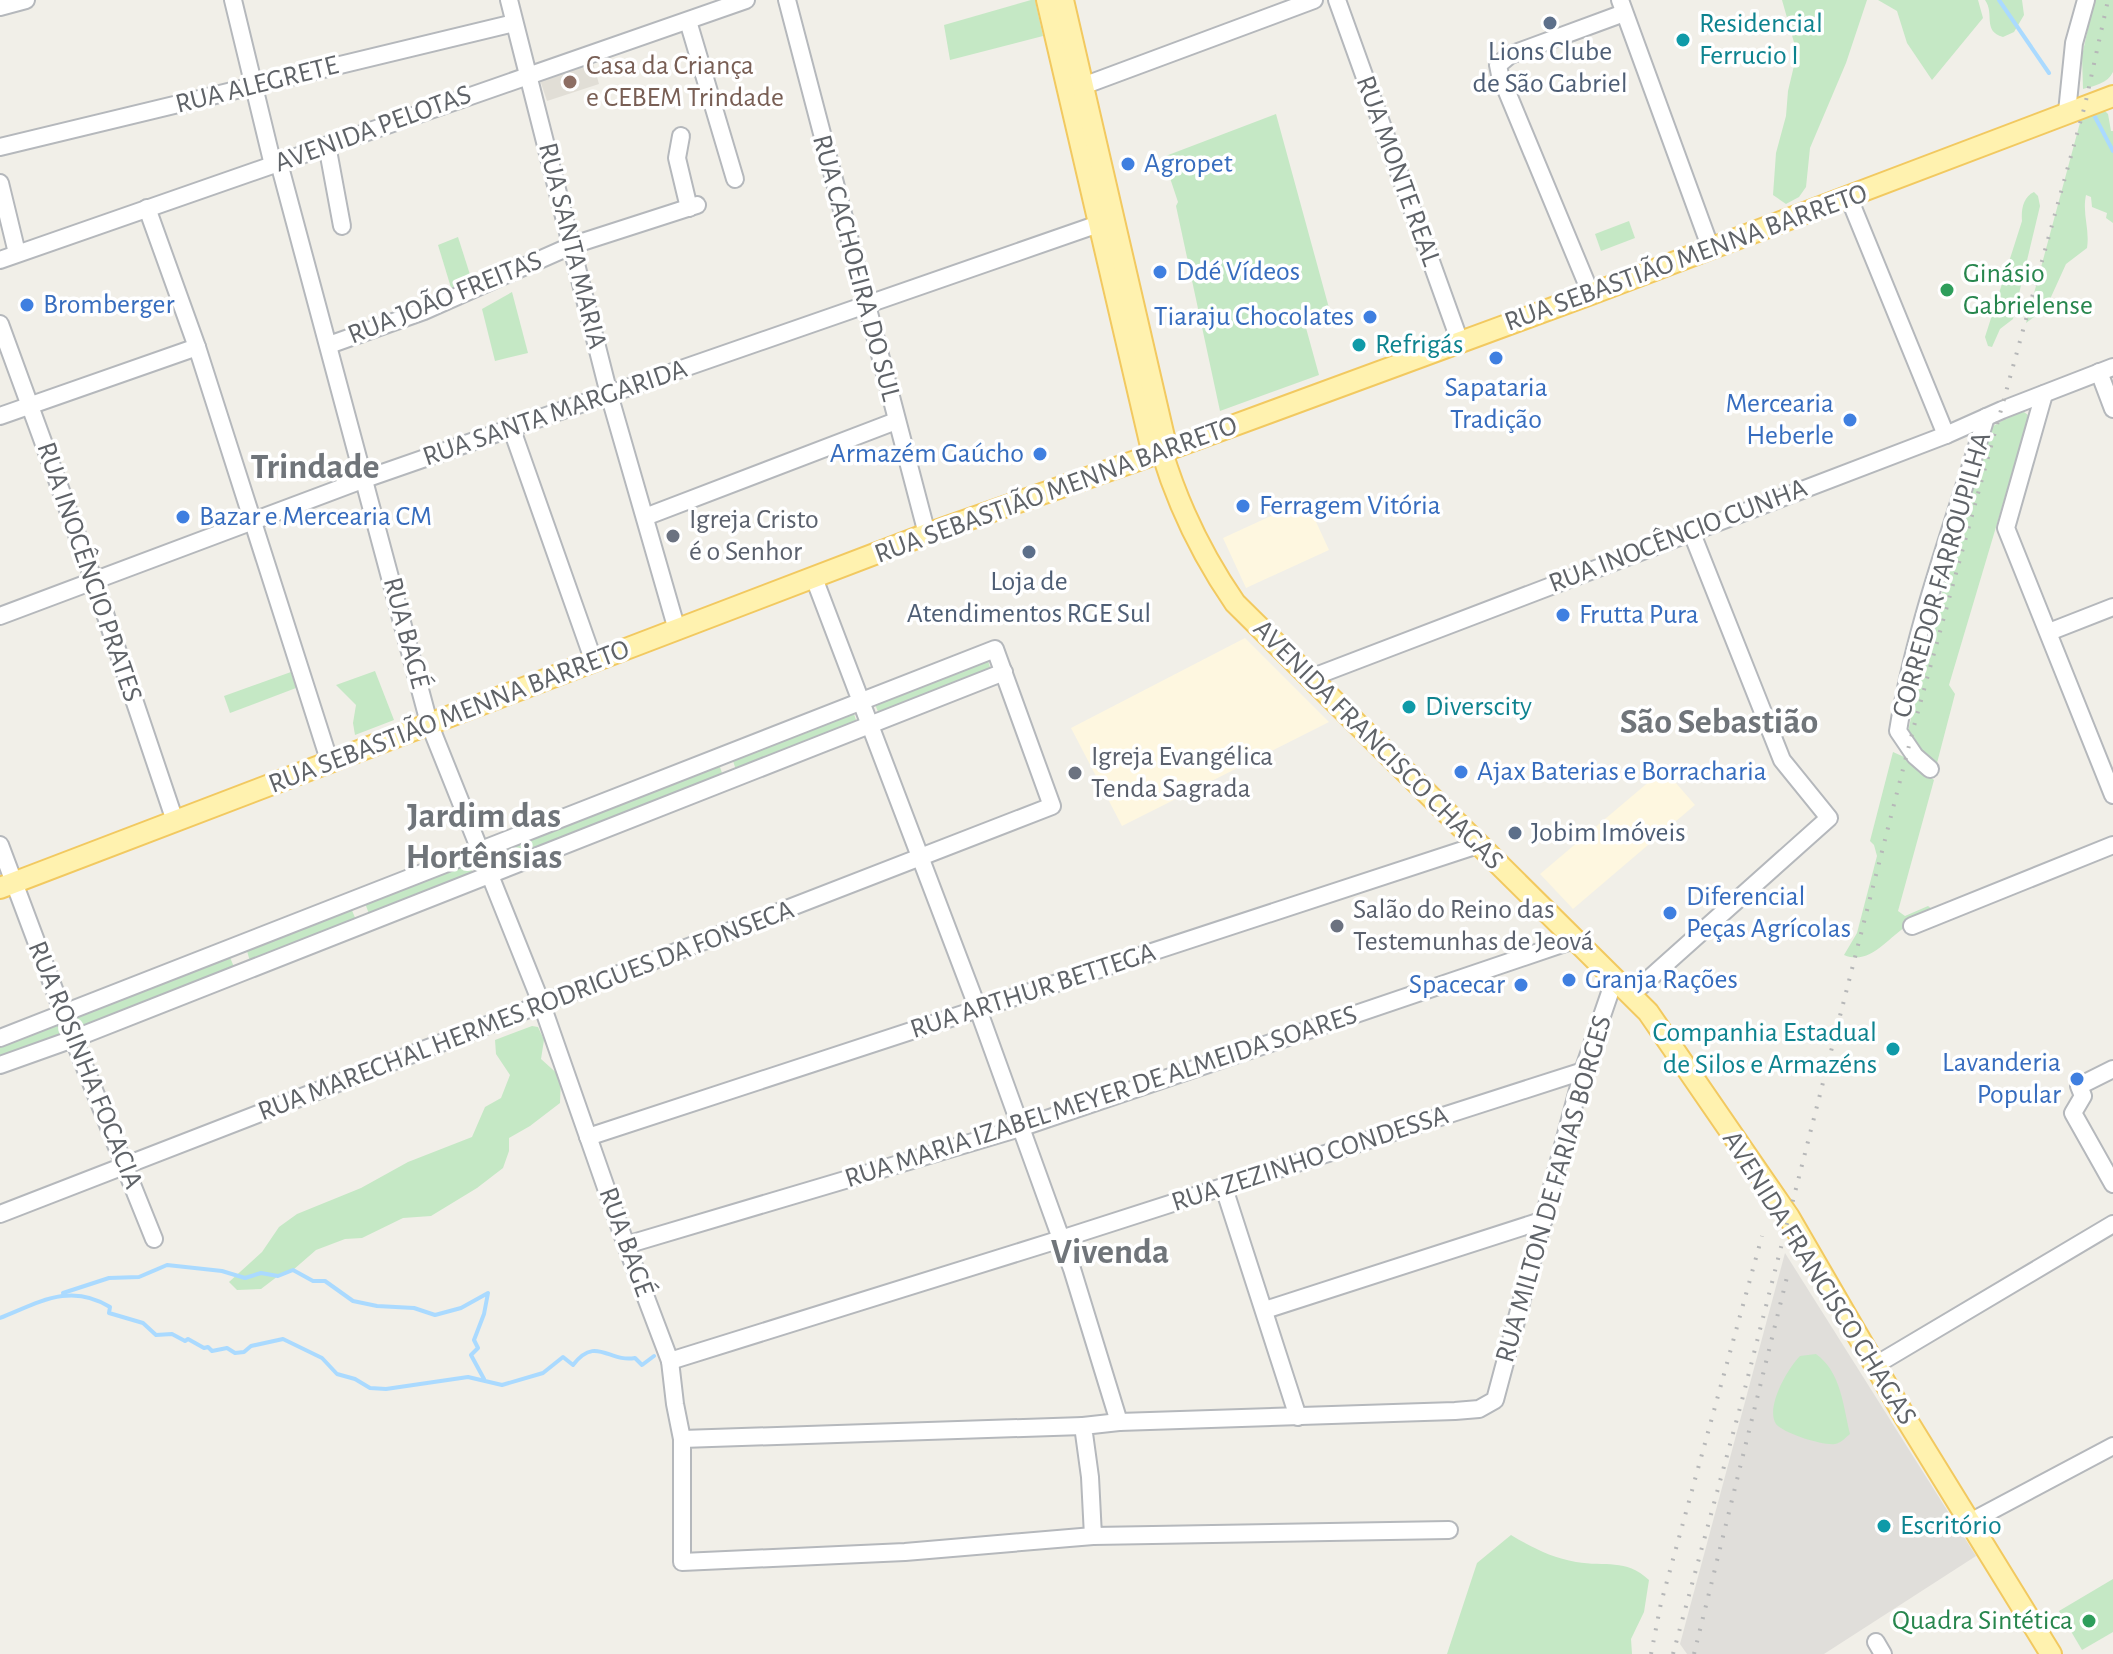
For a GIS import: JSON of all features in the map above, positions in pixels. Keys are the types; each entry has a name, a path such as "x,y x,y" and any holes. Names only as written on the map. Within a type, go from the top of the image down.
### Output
{"main road":[{"name":"AVENIDA FRANCISCO CHAGAS","path":"1047,0 1075,89 1161,452 1184,512 1220,581 1256,625 1313,677 1478,845 1632,994 1691,1073 1784,1210 1874,1366 2051,1654"},
{"name":"AVENIDA FRANCISCO CHAGAS","path":"1063,0 1075,89"},
{"name":"RUA SEBASTIÃO MENNA BARRETO","path":"6,885 927,534 1161,452 1591,294 2113,96"}],"street":[{"path":"0,7 26,0"},
{"name":"RUA BAGÉ","path":"233,0 254,87 329,345 429,723 542,1005 670,1361 682,1439 682,1562 905,1552 1093,1536"},
{"name":"RUA SANTA MARIA","path":"509,0 609,394 677,630"},
{"name":"AVENIDA PELOTAS","path":"0,260 746,0"},
{"name":"RUA CACHOEIRA DO SUL","path":"787,0 927,534"},
{"path":"1075,89 1314,0"},
{"name":"RUA MONTE REAL","path":"1337,0 1460,342"},
{"path":"2067,112 2074,43 2086,0"},
{"path":"1591,294 1498,65 1510,55 1622,6 1711,249"},
{"path":"688,21 735,179"},
{"name":"RUA ALEGRETE","path":"0,147 514,23"},
{"name":"RUA JOÃO FREITAS","path":"329,345 424,311 573,245 693,206 677,158 681,136"},
{"path":"327,145 342,226"},
{"path":"0,183 17,253"},
{"path":"1849,198 1946,435"},
{"path":"147,208 197,347 330,763"},
{"name":"RUA SANTA MARGARIDA","path":"0,616 365,479 1105,221"},
{"name":"RUA INOCÊNCIO PRATES","path":"0,324 94,581 175,821"},
{"path":"0,416 197,347"},
{"path":"2106,370 2113,409"},
{"name":"RUA INOCÊNCIO CUNHA","path":"1313,677 1946,435 2106,370"},
{"path":"2044,394 2006,528 2113,795"},
{"name":"CORREDOR FARROUPILHA","path":"1930,769 1915,756 1898,731 1930,598 1986,417"},
{"path":"645,517 896,421"},
{"path":"511,427 594,662"},
{"path":"1632,994 1829,818 1782,760 1691,531"},
{"path":"814,578 978,1009 1089,1319 1119,1422"},
{"path":"2049,632 2113,607"},
{"path":"0,1038 995,649 1004,672 0,1065"},
{"name":"RUA MARECHAL HERMES RODRIGUES DA FONSECA","path":"0,1214 1052,806 1004,672"},
{"path":"723,756 733,779"},
{"name":"RUA ROSINHA FOCACIA","path":"0,845 6,885 63,1013 154,1239"},
{"name":"RUA ARTHUR BETTEGA","path":"588,1137 1478,845"},
{"path":"1912,926 2113,845"},
{"path":"355,900 365,924"},
{"name":"RUA MARIA IZABEL MEYER DE ALMEIDA SOARES","path":"626,1245 1020,1128 1574,940"},
{"path":"235,946 246,971"},
{"name":"RUA MILTON DE FARIAS BORGES","path":"1298,1417 1479,1409 1495,1400 1583,1071 1615,978"},
{"path":"2113,1069 2079,1086 2083,1096 2073,1113 2113,1184"},
{"name":"RUA ZEZINHO CONDESSA","path":"670,1361 1224,1188 1583,1071"},
{"path":"682,1439 1298,1417 1224,1188"},
{"path":"1265,1310 1544,1220"},
{"path":"1874,1366 2113,1224"},
{"path":"1083,1426 1093,1536 1449,1530"},
{"path":"1970,1522 2113,1446"}],"shaded area":[{"name":"Casa da Criança e CEBEM Trindade","path":"593,63 599,84 547,101 540,80"},
{"path":"1306,500 1329,550 1246,588 1223,538"},
{"path":"1245,638 1329,722 1122,826 1071,728"},
{"path":"1664,769 1695,805 1573,909 1540,874"},
{"path":"1785,1253 1976,1556 1824,1654 1687,1654 1680,1644"}],"green space":[{"path":"1035,0 1043,36 950,60 944,25"},
{"path":"1782,0 1867,0 1846,63 1810,148 1806,187 1799,197 1786,204 1773,195 1776,153 1797,53"},
{"path":"1878,0 1978,0 1983,18 1932,80 1907,43 1897,11"},
{"path":"1985,0 2022,0 2024,15 2014,32 2003,37 1993,31"},
{"path":"2094,0 2113,0 2113,72 2104,81 2083,89 2082,56"},
{"path":"2102,108 2108,114 2113,131 2113,223 2106,218 2107,213 2092,207 2091,197 2086,195 2087,248 2066,264 2046,308 2026,323 2081,119 2089,112"},
{"path":"1276,114 1329,308 1303,317 1319,375 1220,411 1176,206 1178,202 1163,157"},
{"path":"2034,192 2040,206 2013,319 2000,329 1992,347 1988,346 1985,337 2022,221 2024,204"},
{"path":"1629,221 1635,238 1601,251 1595,234"},
{"path":"458,237 473,284 452,291 438,245"},
{"path":"512,292 528,353 495,361 482,309"},
{"path":"2016,413 2028,415 2024,433 1949,685 1955,694 1937,763 1907,736 1927,646 1988,429"},
{"path":"987,658 991,670 879,714 874,702"},
{"path":"375,671 394,720 355,735 356,705 336,685"},
{"path":"291,672 296,688 230,713 224,696"},
{"path":"853,711 857,723 736,770 732,758"},
{"path":"1893,752 1911,760 1934,780 1898,911 1905,916 1928,906 1937,913 1910,924 1870,954 1853,957 1844,955 1857,933 1877,856 1870,841"},
{"path":"719,764 723,776 498,864 493,852"},
{"path":"468,862 473,874 369,914 365,903"},
{"path":"351,908 356,920 250,961 246,948"},
{"path":"229,955 234,967 77,1028 72,1016"},
{"path":"58,1022 62,1034 0,1058 0,1045"},
{"path":"532,1026 538,1027 544,1040 541,1059 561,1077 560,1103 509,1138 509,1151 503,1168 431,1216 403,1218 362,1238 345,1239 316,1250 293,1270 278,1276 261,1289 237,1290 229,1282 262,1252 279,1227 297,1214 361,1188 408,1162 472,1137 485,1107 501,1098 510,1075 496,1054 495,1040"},
{"path":"1816,1354 1836,1380 1850,1434 1835,1444 1795,1435 1780,1428 1773,1417 1779,1388 1790,1369 1800,1356"},
{"path":"1511,1535 1559,1558 1623,1566 1649,1580 1644,1612 1631,1639 1632,1654 1447,1654 1477,1563"},
{"name":"Quadra Sintética","path":"2113,1579 2113,1632 2082,1650 2059,1611"}],"waterway":[{"path":"1999,0 2049,73"},
{"path":"2094,115 2113,151"},
{"path":"63,1293 109,1278 139,1277 167,1265 222,1271 245,1278 261,1273 278,1276 293,1270 313,1281 325,1281 353,1301 414,1308 435,1315 461,1308 488,1293 474,1340 478,1348 471,1355 484,1379"},
{"path":"0,1318 41,1301 81,1296 110,1307 109,1313 143,1323 156,1335 172,1334 212,1351 227,1348 235,1353 244,1352 251,1346 283,1339 322,1358 337,1374 355,1379 370,1388 386,1389 468,1377 502,1385 543,1373 563,1357 573,1365 581,1356 596,1351 626,1359 635,1358 642,1365 654,1356"}],"railway":[{"path":"1673,1654 1741,1404 1914,726 2085,105 2108,0"},
{"path":"1651,1654 1661,1603 1762,1236"},
{"path":"1694,1654 1787,1277"}],"place":[{"name":"Lions Clube de São Gabriel","path":"1550,23"},
{"name":"Residencial Ferrucio I","path":"1683,40"},
{"name":"Casa da Criança e CEBEM Trindade","path":"570,82"},
{"name":"Agropet","path":"1128,164"},
{"name":"Ddé Vídeos","path":"1160,272"},
{"name":"Ginásio Gabrielense","path":"1947,290"},
{"name":"Bromberger","path":"27,305"},
{"name":"Tiaraju Chocolates","path":"1370,317"},
{"name":"Refrigás","path":"1359,345"},
{"name":"Sapataria Tradição","path":"1496,358"},
{"name":"Mercearia Heberle","path":"1850,420"},
{"name":"Armazém Gaúcho","path":"1040,454"},
{"name":"Ferragem Vitória","path":"1243,506"},
{"name":"Bazar e Mercearia CM","path":"183,517"},
{"name":"Igreja Cristo é o Senhor","path":"673,536"},
{"name":"Loja de Atendimentos RGE Sul","path":"1029,552"},
{"name":"Frutta Pura","path":"1563,615"},
{"name":"Diverscity","path":"1409,707"},
{"name":"Ajax Baterias e Borracharia","path":"1461,772"},
{"name":"Igreja Evangélica Tenda Sagrada","path":"1075,773"},
{"name":"Jobim Imóveis","path":"1515,833"},
{"name":"Diferencial Peças Agrícolas","path":"1670,913"},
{"name":"Salão do Reino das Testemunhas de Jeová","path":"1337,926"},
{"name":"Granja Rações","path":"1569,980"},
{"name":"Spacecar","path":"1521,985"},
{"name":"Companhia Estadual de Silos e Armazéns","path":"1893,1049"},
{"name":"Lavanderia Popular","path":"2077,1079"},
{"name":"Escritório","path":"1884,1526"},
{"name":"Quadra Sintética","path":"2089,1621"}],"district":[{"name":"Trindade","path":"315,467"},
{"name":"São Sebastião","path":"1719,722"},
{"name":"Jardim das Hortênsias","path":"484,836"},
{"name":"Vivenda","path":"1110,1252"}]}
